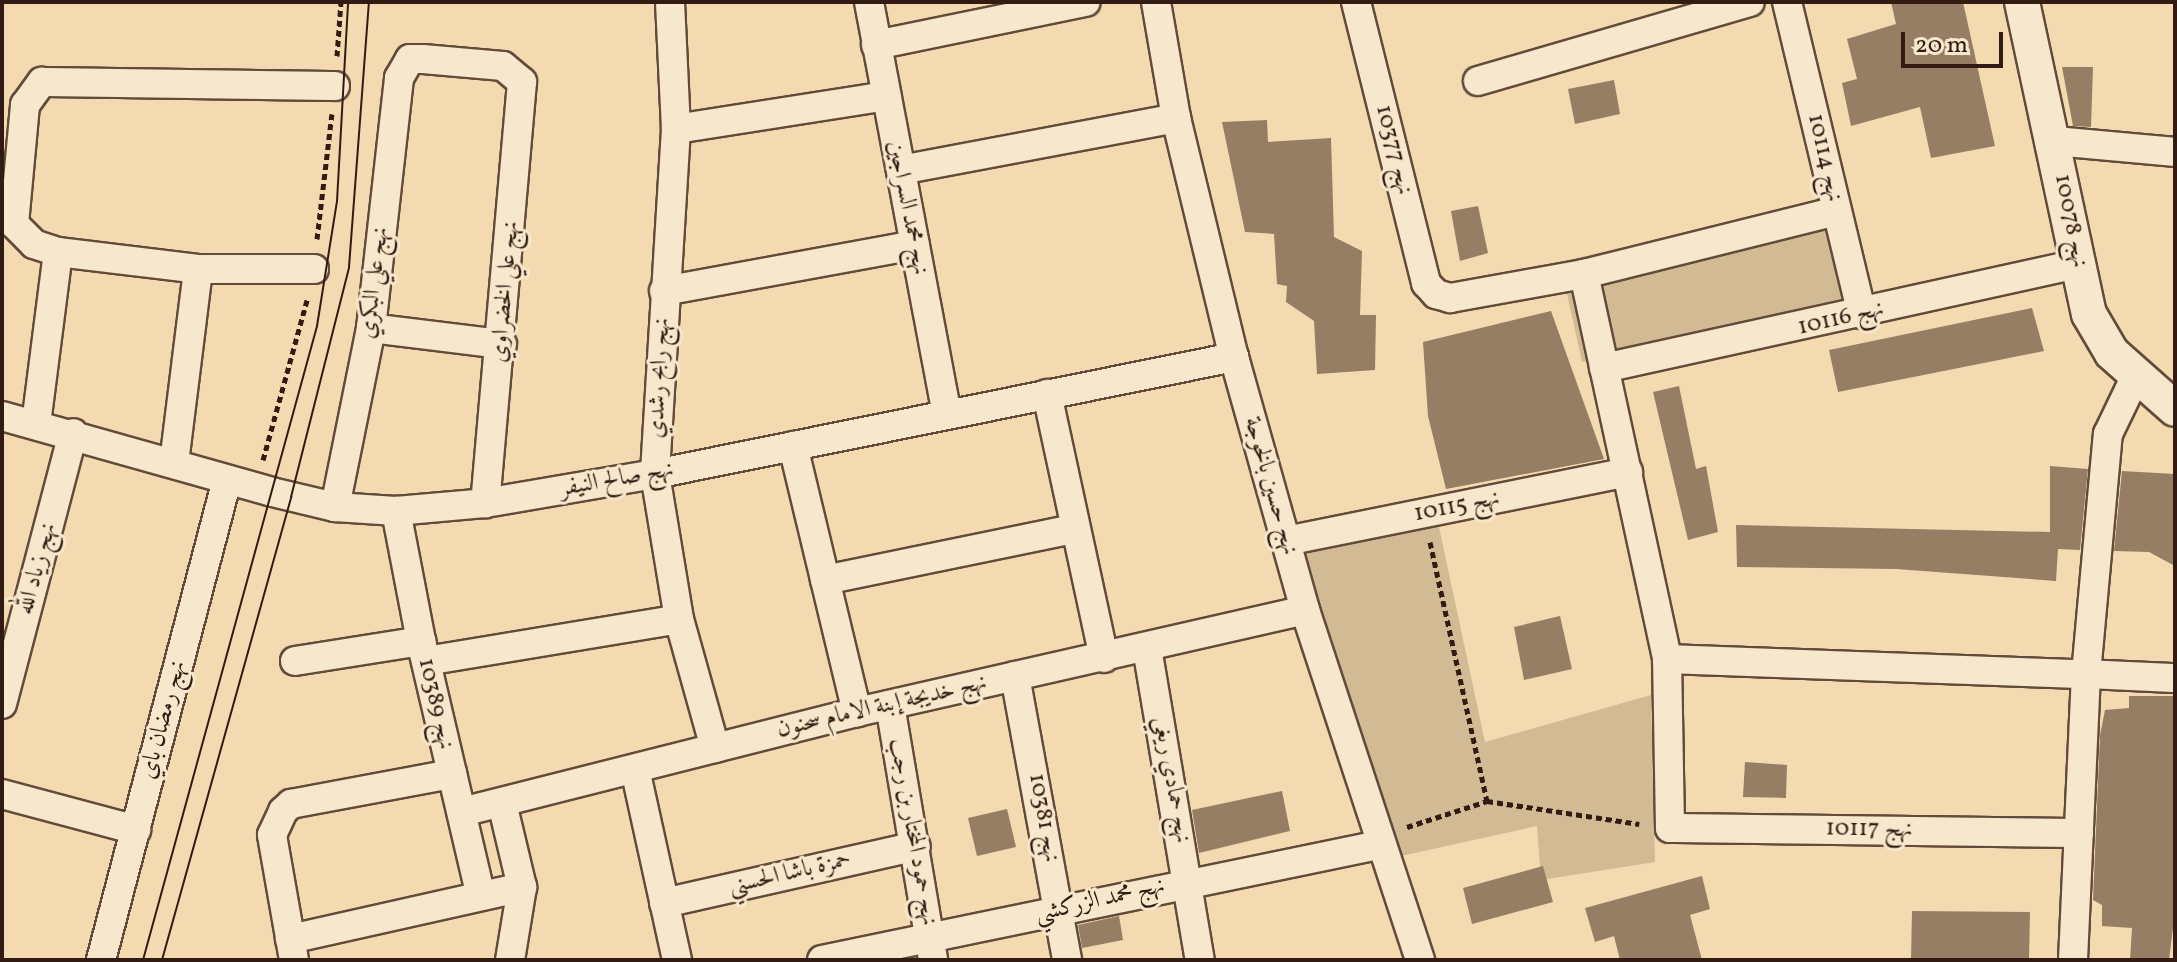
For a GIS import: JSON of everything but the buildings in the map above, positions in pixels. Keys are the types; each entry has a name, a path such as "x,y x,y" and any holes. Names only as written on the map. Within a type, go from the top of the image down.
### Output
{"street":[{"name":"نهج رابح رشدي","path":"670,2 676,129 655,474 679,619 715,748"},
{"name":"نهج محمد السراجين","path":"869,2 947,413"},
{"path":"876,45 1086,2"},
{"name":"نهج حسين بالخوجة","path":"1156,2 1176,118 1234,357 1305,610 1377,841 1420,960"},
{"name":"نهج 10377","path":"1356,2 1426,283 1436,294 1450,298 1584,274"},
{"path":"1478,81 1750,2"},
{"name":"نهج 10114","path":"1787,2 1862,314"},
{"name":"نهج 10078","path":"2022,2 2055,141 2089,314 2112,353 2135,378 2175,409"},
{"name":"نهج علي البكري","path":"335,507 371,328 399,78 410,59 503,66 522,82"},
{"path":"314,269 198,269 58,252 34,244 14,224 25,105 42,82 335,86"},
{"name":"نهج علي الخضراوي","path":"485,503 502,344 522,82"},
{"path":"676,129 886,96"},
{"path":"901,170 1176,118"},
{"path":"2055,141 2175,152"},
{"path":"1670,828 1667,659 1584,274 1836,211"},
{"path":"664,291 915,245"},
{"path":"36,424 58,252"},
{"name":"نهج 10116","path":"1604,368 1862,314 2077,264"},
{"path":"174,463 198,269"},
{"path":"371,328 502,344"},
{"name":"نهج صالح النيفر","path":"2,416 73,433 227,480 335,507 396,511 485,503 655,474 1234,357"},
{"path":"2073,960 2086,674 2108,434 2135,378"},
{"path":"1047,394 1073,529 1104,658"},
{"name":"نهج زياد الله","path":"2,704 14,616 73,433"},
{"path":"793,446 857,712"},
{"name":"نهج 10115","path":"1286,541 1628,472"},
{"name":"نهج رمضان باي","path":"101,960 227,480"},
{"name":"نهج 10389","path":"396,511 423,651 481,896"},
{"path":"825,580 1073,529"},
{"name":"نهج خديجة إبنة الامام سحنون","path":"462,812 857,712 1305,610"},
{"path":"295,661 423,651 679,619"},
{"name":"نهج حمادي ريغي","path":"1147,648 1200,960"},
{"path":"1667,659 2175,678"},
{"name":"نهج 10381","path":"1015,676 1067,960"},
{"name":"نهج حمود المختار بن رجب","path":"890,705 932,949"},
{"path":"635,769 677,960"},
{"path":"452,774 291,804 274,823 272,835 292,949 522,887"},
{"path":"2,794 136,830"},
{"path":"502,803 522,887 510,960"},
{"name":"نهج 10117","path":"1670,828 2079,833"},
{"name":"نهج محمد الزركشي","path":"822,960 932,949 1059,911 1377,841"},
{"name":"حمزة باشا الحسني","path":"664,903 916,846"}],"path":[{"path":"1424,514 1487,801"},
{"path":"1377,841 1487,801 1670,828"}],"shaded area":[{"path":"1841,197 1864,296 1582,362 1560,262"},
{"path":"1433,499 1485,742 1651,695 1655,862 1541,880 1537,826 1392,858 1293,526"}],"tram line":[{"path":"143,960 317,326 337,201 348,2"},
{"path":"162,960 291,497 349,267 369,2"}]}
